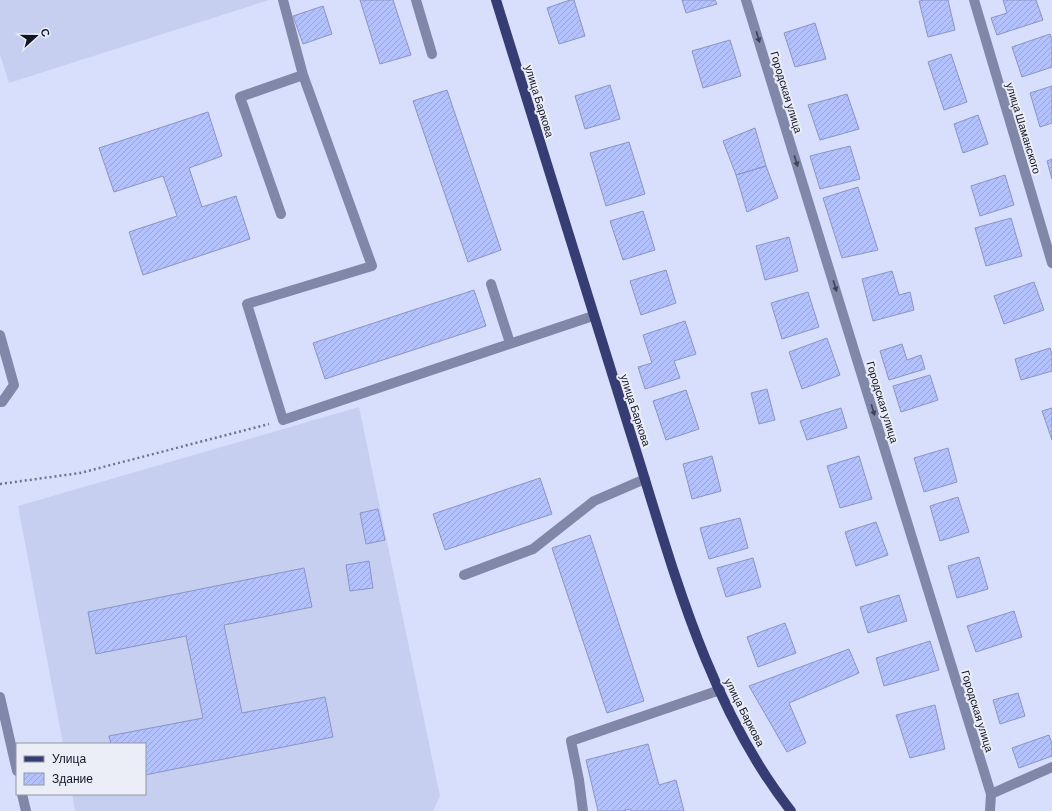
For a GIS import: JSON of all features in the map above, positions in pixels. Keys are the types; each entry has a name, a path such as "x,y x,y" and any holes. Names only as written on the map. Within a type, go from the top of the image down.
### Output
{"main road":[{"name":"улица Баркова","path":"496,0 593,316 689,618 736,725 761,768 791,811"}],"street":[{"path":"283,0 303,75 372,266 247,304 283,420 593,316"},
{"path":"416,0 432,54"},
{"name":"Городская улица","path":"746,0 991,794 990,811"},
{"name":"улица Шаманского","path":"974,0 1052,263"},
{"path":"281,214 240,97 303,75"},
{"path":"491,284 510,343"},
{"path":"0,335 14,386 2,402 0,402"},
{"path":"464,575 533,549 594,501 645,479"},
{"path":"581,810 579,780 571,741 720,690"},
{"path":"0,697 16,767"},
{"path":"991,794 1052,767"},
{"path":"22,795 26,811"}],"path":[{"path":"0,484 80,473 283,420"}],"shaded area":[{"path":"0,0 269,0 9,83 0,55"},
{"path":"359,407 440,796 433,811 75,811 72,795 146,795 146,743 63,743 18,506"}],"building":[{"path":"360,0 393,0 411,55 380,64"},
{"path":"574,0 585,36 559,44 547,8"},
{"path":"682,0 715,0 717,4 686,13"},
{"path":"948,0 955,30 928,37 919,1"},
{"path":"1003,0 1036,0 1043,20 997,35 991,18 1007,13"},
{"path":"323,6 332,34 303,44 293,16"},
{"path":"815,23 826,59 795,67 784,33"},
{"path":"1050,34 1052,39 1052,67 1022,77 1012,47"},
{"path":"730,40 741,76 703,88 692,51"},
{"path":"951,54 967,102 944,110 928,62"},
{"path":"610,85 620,119 585,129 575,96"},
{"path":"1052,86 1052,123 1040,127 1030,93"},
{"path":"447,90 501,250 468,262 413,101"},
{"path":"847,94 859,129 820,140 808,105"},
{"path":"208,112 222,156 189,168 202,207 236,196 250,239 143,275 129,232 177,216 163,176 114,192 99,148"},
{"path":"978,115 988,144 963,153 954,124"},
{"path":"755,128 766,166 736,175 723,141"},
{"path":"629,142 645,194 606,206 590,153"},
{"path":"850,146 860,179 820,189 810,156"},
{"path":"1052,159 1052,179 1047,161"},
{"path":"766,166 778,198 747,212 736,175"},
{"path":"1005,175 1014,205 980,216 971,186"},
{"path":"858,187 878,250 842,258 823,198"},
{"path":"643,211 655,250 623,260 610,221"},
{"path":"1011,218 1022,256 986,266 975,228"},
{"path":"789,237 798,271 765,280 756,246"},
{"path":"666,270 676,303 641,315 630,281"},
{"path":"892,271 899,295 910,292 914,310 873,321 862,279"},
{"path":"1034,282 1044,310 1004,324 994,296"},
{"path":"474,290 486,326 325,379 313,343"},
{"path":"808,292 819,327 782,339 771,303"},
{"path":"685,321 696,354 674,361 680,378 645,389 638,367 652,363 643,335"},
{"path":"827,338 840,375 802,389 789,352"},
{"path":"902,344 907,360 921,355 925,369 889,380 880,351"},
{"path":"1050,348 1052,354 1052,371 1021,380 1015,359"},
{"path":"930,375 938,400 901,412 893,386"},
{"path":"767,389 775,420 759,424 751,393"},
{"path":"686,390 699,429 666,440 653,401"},
{"path":"841,408 847,428 807,440 800,421"},
{"path":"1052,408 1052,440 1042,411"},
{"path":"948,448 957,482 924,492 914,458"},
{"path":"712,456 721,491 692,499 683,464"},
{"path":"859,456 872,499 840,508 827,466"},
{"path":"540,478 552,514 445,550 433,514"},
{"path":"958,497 969,532 940,541 930,506"},
{"path":"378,509 385,540 366,544 360,513"},
{"path":"740,518 748,548 709,559 700,528"},
{"path":"876,522 888,555 856,566 845,532"},
{"path":"590,535 644,701 607,713 552,548"},
{"path":"979,557 988,589 957,598 948,566"},
{"path":"753,558 761,587 726,597 717,568"},
{"path":"369,561 373,588 350,591 346,565"},
{"path":"304,568 312,607 224,625 242,713 325,697 333,737 146,775 146,743 111,743 109,736 203,718 186,636 96,654 88,612"},
{"path":"899,595 907,621 868,633 860,607"},
{"path":"1014,611 1022,637 976,652 967,626"},
{"path":"785,623 796,653 758,667 747,637"},
{"path":"930,641 939,670 884,686 876,658"},
{"path":"849,649 859,673 789,703 806,743 787,752 749,686"},
{"path":"1018,693 1025,716 1000,724 993,700"},
{"path":"935,705 945,749 910,758 896,715"},
{"path":"1049,735 1052,744 1052,756 1019,768 1012,748"},
{"path":"648,744 659,785 676,780 684,811 631,811 630,809 623,811 598,811 586,760"}]}
